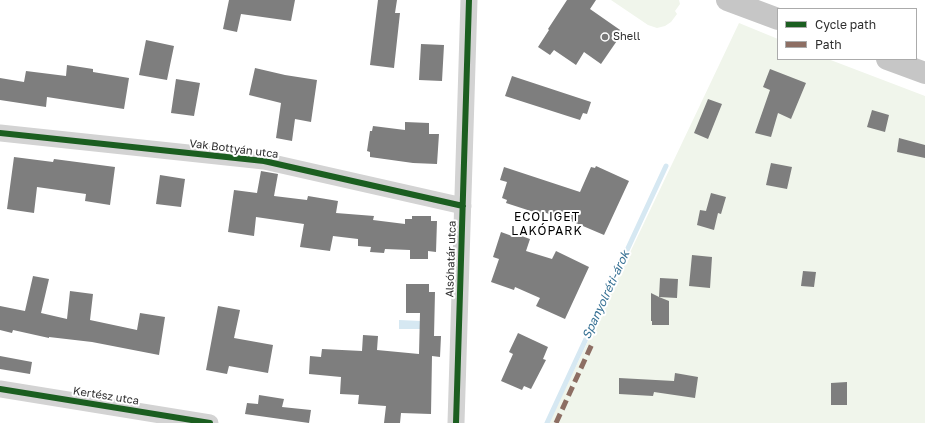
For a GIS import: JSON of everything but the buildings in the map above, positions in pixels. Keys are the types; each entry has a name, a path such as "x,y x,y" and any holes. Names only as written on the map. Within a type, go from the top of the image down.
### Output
{"main road":[{"path":"727,0 777,19"},
{"path":"890,60 925,72"}],"street":[{"name":"Alsóhatár utca","path":"456,423 469,0"},
{"name":"Vak Bottyán utca","path":"0,133 264,161 463,206"},
{"name":"Kertész utca","path":"0,389 210,423"}],"shaded area":[{"path":"611,0 679,0 680,4 675,11 677,14 671,22 665,26 657,28 648,25"},
{"path":"739,23 777,39 777,60 831,60 925,96 925,423 549,423"},
{"path":"399,320 421,321 421,329 399,329"}],"waterway":[{"name":"Spanyolréti-árok","path":"547,423 666,166"}],"marked path":[{"path":"556,423 592,344"}],"cycle path":[{"path":"456,423 469,0"},
{"path":"0,133 264,161 463,206"},
{"path":"0,389 210,423"}],"place":[{"name":"Shell","path":"605,37"}],"district":[{"name":"ECOLIGET LAKÓPARK","path":"547,224"}]}
